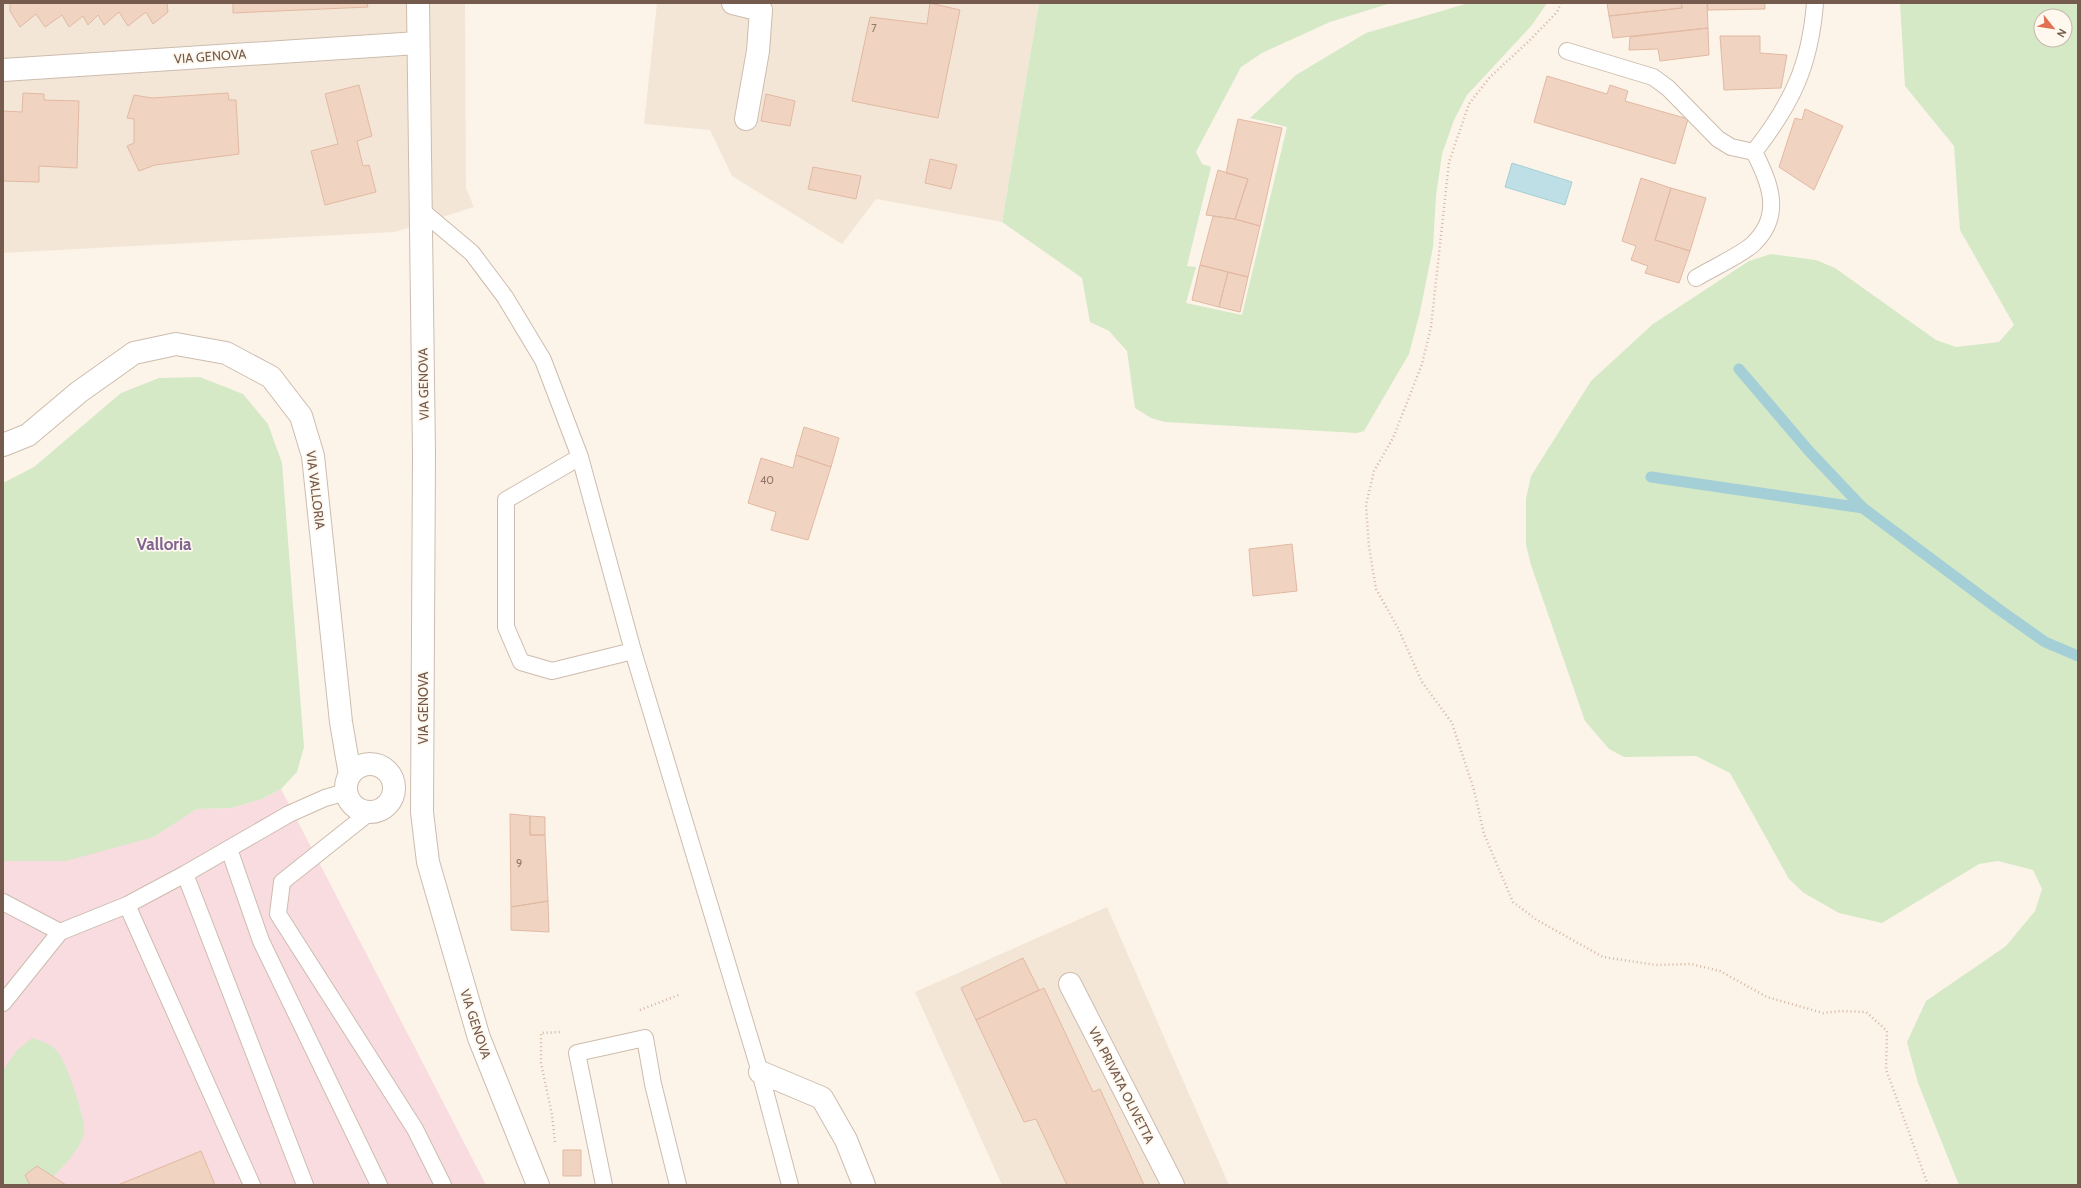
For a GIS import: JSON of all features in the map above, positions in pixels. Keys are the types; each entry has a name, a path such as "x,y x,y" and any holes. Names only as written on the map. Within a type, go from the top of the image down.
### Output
{"street":[{"name":"VIA GENOVA","path":"418,3 422,211 424,454 423,830 428,862 479,1038 538,1185"},
{"path":"733,3 761,10 758,51 746,119"},
{"name":"VIA GENOVA","path":"3,70 418,43"},
{"name":"VIA VALLORIA","path":"3,445 28,435 79,392 134,353 176,344 226,352 271,377 301,416 313,456 348,783"},
{"path":"363,765 378,765 390,774 394,790 389,803 383,808 370,812 354,806 348,783 363,765"},
{"path":"394,790 422,791"},
{"name":"VIA PRIVATA OLIVETTA","path":"1070,984 1173,1185"},
{"path":"760,1072 822,1098 846,1140 864,1185"}],"lane":[{"path":"1754,152 1792,96 1805,64 1813,31 1815,3"},
{"path":"1567,51 1653,77 1668,88 1718,139 1731,147 1754,152"},
{"path":"1696,278 1754,243 1770,219 1772,206 1766,175 1754,152"},
{"path":"422,211 472,253 505,297 543,360 580,457 633,651 760,1072 790,1185"},
{"path":"580,457 506,500 506,628 521,662 552,670 633,651"},
{"path":"3,1003 60,932 127,905 185,874 289,814 325,798 348,783"},
{"path":"370,812 282,882 278,914 415,1129 443,1185"},
{"path":"229,849 261,941 379,1185"},
{"path":"185,874 305,1185"},
{"path":"3,902 60,932"},
{"path":"127,905 252,1185"},
{"path":"604,1185 577,1054 645,1038 653,1084 678,1185"}],"path":[{"path":"1561,3 1557,12 1528,42 1490,77 1469,104 1449,162 1429,334 1422,364 1393,438 1374,471 1366,505 1369,547 1376,589 1422,682 1452,723 1474,790 1484,834 1513,902 1537,920 1603,957 1656,966 1691,964 1720,971 1766,997 1823,1013 1840,1011 1866,1012 1887,1032 1886,1069 1928,1185"},
{"path":"636,1011 681,994"}],"shaded area":[{"path":"3,3 465,3 466,188 474,207 395,232 3,253"},
{"path":"657,3 1039,3 1002,222 876,199 842,244 732,176 710,130 644,124"},
{"path":"281,789 486,1185 3,1185 3,861 154,837 197,809 232,808 262,799"},
{"path":"1107,907 1229,1185 1002,1185 915,992"}],"green space":[{"path":"1039,3 1391,3 1330,22 1262,53 1241,67 1196,152 1202,164 1211,167 1187,266 1196,267 1186,303 1242,315 1287,127 1250,118 1296,75 1366,33 1469,3 1547,3 1532,25 1467,95 1454,120 1442,154 1436,196 1433,247 1420,312 1409,354 1364,431 1357,433 1165,422 1151,418 1135,408 1127,351 1109,331 1090,322 1082,278 1002,222"},
{"path":"1900,3 2078,3 2078,1185 1959,1185 1918,1083 1907,1042 1926,1001 2006,946 2035,911 2042,889 2033,870 1998,861 1979,864 1882,923 1839,913 1804,893 1789,879 1730,773 1696,756 1624,757 1609,749 1585,721 1531,565 1526,545 1526,499 1531,476 1591,381 1653,324 1749,261 1771,254 1816,260 1835,268 1936,340 1956,347 1999,342 2014,325 1960,230 1954,146 1905,86"},
{"path":"200,377 243,394 268,424 282,463 304,747 297,772 281,789 262,799 232,808 197,809 154,837 66,861 3,861 3,483 34,467 121,393 159,378"},
{"path":"32,1038 45,1042 56,1050 65,1065 79,1105 84,1134 73,1155 47,1183 43,1185 3,1185 3,1070 17,1050"}],"water":[{"path":"1512,163 1572,182 1565,205 1505,187"}],"building":[{"path":"10,3 167,3 168,12 153,24 146,12 128,26 119,12 104,25 98,15 88,25 83,16 69,27 62,15 45,27 36,14 20,27 10,11"},
{"path":"233,3 367,3 368,7 233,13"},
{"path":"930,3 960,10 938,118 852,101 870,17 927,24"},
{"path":"1607,3 1681,3 1682,8 1609,16"},
{"path":"1681,3 1707,3 1708,28 1613,38 1609,16 1682,8"},
{"path":"1707,3 1765,3 1765,9 1708,10"},
{"path":"1708,28 1709,55 1660,61 1658,49 1629,50 1630,37"},
{"path":"1720,36 1760,36 1760,53 1787,55 1781,88 1724,90"},
{"path":"1547,76 1607,94 1610,85 1628,91 1625,101 1688,119 1675,164 1534,122"},
{"path":"359,85 372,136 357,141 363,166 369,165 376,192 325,205 311,151 338,144 325,94"},
{"path":"23,93 44,94 44,100 79,101 77,168 39,166 39,182 3,181 3,111 22,112"},
{"path":"228,93 229,100 236,100 239,154 155,165 139,171 127,146 134,143 134,119 127,118 134,95 152,98"},
{"path":"766,94 795,101 790,126 761,121"},
{"path":"1805,109 1843,126 1814,190 1779,167 1795,118 1802,120"},
{"path":"1238,119 1282,128 1260,226 1235,219 1248,179 1226,173"},
{"path":"930,159 957,165 951,189 925,183"},
{"path":"813,167 861,176 856,199 808,189"},
{"path":"1218,170 1248,179 1235,219 1206,215"},
{"path":"1641,178 1671,188 1655,240 1690,251 1679,283 1645,273 1648,266 1631,260 1636,246 1622,241"},
{"path":"1671,188 1706,198 1690,251 1655,240"},
{"path":"1213,216 1235,219 1260,226 1248,277 1200,265"},
{"path":"1200,265 1228,272 1219,307 1192,300"},
{"path":"1228,272 1248,277 1240,312 1219,307"},
{"path":"804,427 839,438 831,467 796,455"},
{"path":"796,455 831,467 808,540 771,530 776,512 748,503 761,458 793,468"},
{"path":"1292,544 1297,591 1253,596 1249,549"},
{"path":"510,814 530,816 530,835 545,835 548,901 511,907"},
{"path":"530,816 545,817 545,835 530,835"},
{"path":"548,901 549,932 511,930 511,907"},
{"path":"1023,958 1039,990 976,1020 961,988"},
{"path":"1044,988 1093,1092 1100,1089 1144,1185 1067,1185 1036,1119 1024,1122 976,1020"},
{"path":"563,1150 581,1150 581,1176 563,1176"},
{"path":"201,1151 215,1185 118,1185"},
{"path":"37,1166 66,1185 30,1185 25,1175"}],"waterway":[{"path":"1739,369 1809,451 1863,508 2045,642 2078,656"},
{"path":"1651,477 1863,508"}],"district":[{"name":"Valloria","path":"164,544"}]}
